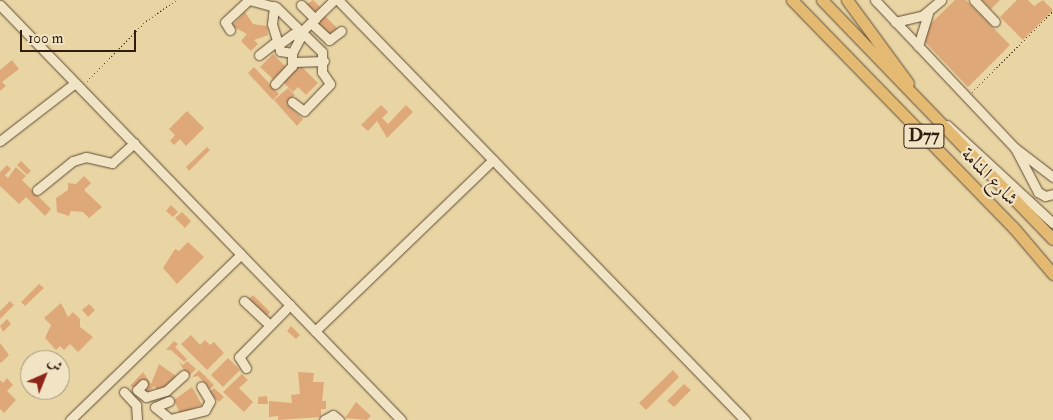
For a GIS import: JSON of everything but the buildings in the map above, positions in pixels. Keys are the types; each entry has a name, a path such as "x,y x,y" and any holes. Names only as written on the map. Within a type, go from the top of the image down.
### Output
{"main road":[{"name":"شارع المنامة","path":"792,0 1013,228 1053,274"},
{"name":"شارع المنامة","path":"822,0 1053,239"},
{"path":"847,0 899,68 914,96"}],"street":[{"path":"275,84 293,58 299,45 300,34 334,0"},
{"path":"338,0 745,420"},
{"path":"874,0 1015,148 1053,177"},
{"path":"895,22 913,19 929,11 941,0"},
{"path":"974,0 995,22"},
{"path":"230,30 225,22 247,1 274,6 300,34 322,52 324,61 322,71 329,79 329,86 304,111 292,102"},
{"path":"301,4 329,40 340,31"},
{"path":"0,5 401,420"},
{"path":"274,6 272,24 282,54 293,58 324,61"},
{"path":"918,46 921,27 929,11"},
{"path":"259,55 289,35 300,34"},
{"path":"0,141 78,86"},
{"path":"939,121 953,128 1053,223"},
{"path":"37,190 73,161 86,157 112,163 134,143"},
{"path":"1015,148 1038,192 1045,196 1053,194"},
{"path":"316,331 493,160"},
{"path":"70,420 241,254"},
{"path":"244,301 270,325"},
{"path":"246,368 238,357 290,305"},
{"path":"143,384 137,390 144,397 163,393 184,375"},
{"path":"112,379 133,401 138,417 156,410"},
{"path":"156,410 174,420 207,409 210,402 201,386"},
{"path":"133,401 140,394"},
{"path":"156,410 156,405 168,401"},
{"path":"324,420 333,415 339,420"}],"path":[{"path":"78,86 146,21 176,0"},
{"path":"966,98 1053,11"}]}
